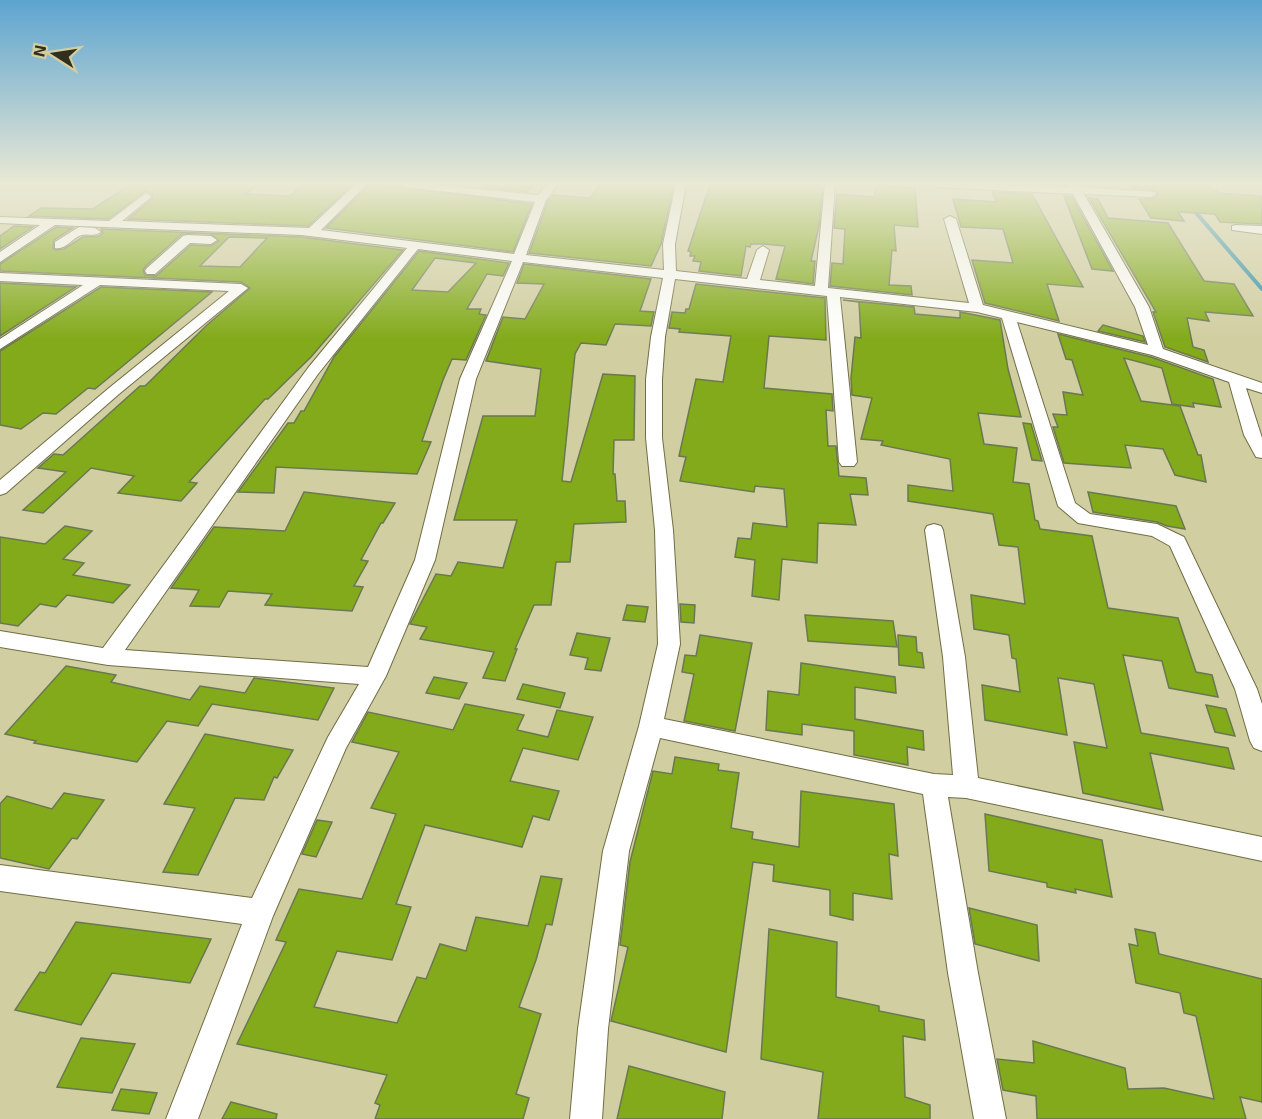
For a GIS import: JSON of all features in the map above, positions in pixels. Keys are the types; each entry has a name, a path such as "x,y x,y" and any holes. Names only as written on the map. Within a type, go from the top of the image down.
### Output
{"street":[{"path":"0,258 31,236"},
{"path":"58,245 71,236"},
{"path":"160,236 212,240"},
{"path":"345,236 519,258 977,308 1157,352 1262,388"},
{"path":"182,1119 260,913 336,744 375,676 425,560 468,379 527,236"},
{"path":"586,1119 593,1029 616,851 651,726 669,644 664,530 654,438 654,410 658,337 670,274 671,236"},
{"path":"829,236 827,290 848,462"},
{"path":"955,236 977,308"},
{"path":"1102,236 1142,307 1157,352"},
{"path":"151,271 187,238"},
{"path":"108,657 312,371 415,245"},
{"path":"753,282 763,250"},
{"path":"0,277 241,288 114,391 0,489"},
{"path":"0,345 99,280"},
{"path":"1008,314 1067,506 1085,519 1157,530 1177,542 1245,689 1262,741"},
{"path":"1236,379 1252,435 1262,453"},
{"path":"934,530 954,657 966,787"},
{"path":"0,639 108,657 375,676"},
{"path":"651,726 934,785 966,787 1262,849"},
{"path":"934,785 963,973 990,1119"},
{"path":"0,878 260,913"}],"building":[{"path":"0,236 19,236 0,249"},
{"path":"42,236 60,236 54,240 55,250 64,249 83,237 180,236 143,270 145,275 156,276 191,245 211,246 219,241 214,236 302,237 403,250 311,357 268,399 265,399 189,482 197,483 181,501 118,493 134,476 91,468 43,513 23,510 66,472 38,468 54,454 63,455 140,386 145,386 207,325 250,288 241,282 0,271 0,264","holes":["229,237 267,238 240,267 200,266"]},
{"path":"390,236 519,236 513,252"},
{"path":"535,236 663,236 651,266 529,253"},
{"path":"693,236 817,236 811,261 815,261 813,284 776,279 785,246 751,244 750,247 746,246 741,276 699,271 701,262 693,261 695,256 690,256 691,252 688,251"},
{"path":"845,236 895,236 896,251 892,250 889,285 911,286 912,295 830,286 832,263 843,264"},
{"path":"1005,236 1055,236 1083,287 1047,284 1059,321 985,303 972,260 1013,263"},
{"path":"1079,236 1094,236 1113,271 1092,269"},
{"path":"1111,236 1176,236 1204,281 1234,284 1253,316 1205,312 1209,321 1187,318 1193,347 1204,350 1208,362 1165,347 1153,312 1156,312"},
{"path":"419,251 509,263 503,276 487,274 467,309 481,309 479,314 486,315 466,360 452,359 422,441 431,442 417,474 276,467 274,493 238,492 288,423 294,423 301,411 304,411 334,357","holes":["435,258 476,263 448,292 412,290"]},
{"path":"524,264 651,279 640,311 654,312 651,326 615,324 606,345 581,343 575,354 562,481 571,482 603,374 635,376 634,440 614,440 613,474 615,474 617,501 625,501 626,522 574,524 570,562 556,562 551,605 534,605 515,649 517,649 505,681 483,678 494,652 420,639 427,627 410,624 436,574 451,576 458,562 503,568 517,520 454,520 483,416 535,416 541,369 486,361 503,317 525,319 544,284 517,283"},
{"path":"0,283 76,287 0,336"},
{"path":"696,284 825,298 826,340 769,336 764,388 832,394 833,411 826,410 828,446 836,446 839,476 866,478 868,495 850,494 856,525 818,523 817,563 782,559 779,600 752,596 755,560 735,557 738,538 751,539 753,523 787,527 784,489 755,486 754,492 680,481 686,457 679,456 696,379 723,382 731,336 679,332 680,329 669,328 672,312 685,313 686,309 689,309"},
{"path":"101,287 212,292 95,389 88,388 56,414 43,413 21,429 0,425 0,351"},
{"path":"843,300 914,307 915,314 960,318 960,312 1000,320 1008,369 1021,417 978,413 984,444 1017,448 1013,482 1029,484 1035,520 1038,521 1040,529 1092,536 1108,608 1178,618 1196,672 1212,675 1218,697 1169,688 1162,661 1123,655 1141,733 1228,748 1234,769 1150,753 1163,810 1083,793 1074,742 1107,748 1094,684 1058,678 1067,735 985,720 982,685 1020,692 1016,659 1012,658 1009,635 974,629 971,595 1025,604 1018,547 999,545 993,514 908,501 908,485 953,491 950,459 881,445 883,441 861,439 872,398 852,395 851,378 855,337 861,338 859,302"},
{"path":"1103,325 1143,336 1145,342 1098,331"},
{"path":"1058,334 1151,357 1213,379 1221,407 1193,403 1194,407 1172,404 1162,368 1124,358 1141,401 1180,406 1198,455 1201,455 1206,482 1175,475 1163,449 1125,445 1131,468 1064,463 1053,427 1058,427 1053,414 1067,415 1063,392 1083,395 1072,360 1066,359"},
{"path":"1023,423 1031,424 1042,461 1032,460"},
{"path":"304,492 395,503 361,560 368,561 354,586 363,587 352,611 265,605 272,594 228,591 219,607 190,606 199,590 171,588 214,527 285,531"},
{"path":"1088,492 1176,506 1185,529 1093,512"},
{"path":"65,526 92,531 63,559 84,563 73,575 130,585 113,603 67,595 56,607 40,604 18,626 0,623 0,537 45,544"},
{"path":"680,604 695,605 694,623 681,622"},
{"path":"627,605 648,607 645,622 623,620"},
{"path":"805,615 893,621 897,647 808,641"},
{"path":"577,633 610,638 601,671 585,669 588,658 570,655"},
{"path":"700,635 752,643 735,731 684,721 694,674 682,672 685,655 696,656"},
{"path":"898,635 916,637 917,652 922,653 924,668 899,665"},
{"path":"801,663 895,677 896,693 855,687 855,719 923,731 924,750 907,747 908,765 854,755 854,731 802,724 802,735 766,730 768,691 799,695"},
{"path":"66,666 116,675 111,682 190,700 200,686 245,693 254,678 334,688 318,720 212,704 198,726 167,721 137,762 34,743 36,741 5,734"},
{"path":"434,677 467,683 459,699 426,693"},
{"path":"523,684 565,693 560,708 517,699"},
{"path":"465,704 524,715 517,730 548,737 557,710 593,717 578,760 523,748 510,781 559,791 549,820 533,816 522,847 425,825 396,904 411,907 392,960 337,951 314,1007 397,1023 417,977 426,979 440,944 466,951 476,917 528,926 541,876 562,879 552,925 546,924 519,1007 541,1014 516,1094 529,1098 523,1119 375,1119 380,1105 375,1103 387,1075 237,1044 286,942 276,940 299,889 362,899 396,814 371,808 399,752 352,742 368,712 453,730"},
{"path":"1206,705 1226,709 1235,736 1215,732"},
{"path":"205,734 293,750 277,778 274,777 264,800 235,798 198,875 163,872 195,808 164,804"},
{"path":"675,757 719,764 718,770 739,773 731,828 753,832 752,839 799,847 801,791 894,804 898,856 889,854 892,899 853,893 853,920 830,915 830,890 773,881 774,865 753,862 726,1052 611,1021 628,947 620,945 630,862 653,771 672,774"},
{"path":"64,793 104,800 77,839 72,838 49,869 0,858 0,804 7,796 52,809"},
{"path":"985,814 1102,840 1112,897 1075,889 1076,893 1047,887 1047,883 989,871"},
{"path":"317,820 332,822 316,857 302,854"},
{"path":"969,908 1037,925 1039,961 975,944"},
{"path":"76,922 211,939 190,983 112,973 81,1025 15,1010 40,972 45,973"},
{"path":"769,929 837,942 836,997 879,1006 879,1011 924,1020 925,1040 903,1036 905,1097 930,1105 930,1119 818,1119 823,1072 761,1059"},
{"path":"1135,929 1155,933 1159,954 1262,979 1262,1102 1240,1097 1246,1119 1037,1119 1036,1096 1003,1090 997,1059 1034,1063 1033,1041 1125,1068 1128,1089 1164,1088 1214,1099 1196,1016 1184,1013 1180,993 1136,983 1129,944 1138,946"},
{"path":"81,1038 135,1044 112,1093 57,1087"},
{"path":"629,1066 725,1092 722,1119 617,1119"},
{"path":"121,1089 157,1093 149,1114 112,1110"},
{"path":"231,1102 277,1114 276,1119 222,1119"}],"waterway":[{"path":"1216,236 1262,289"}]}
